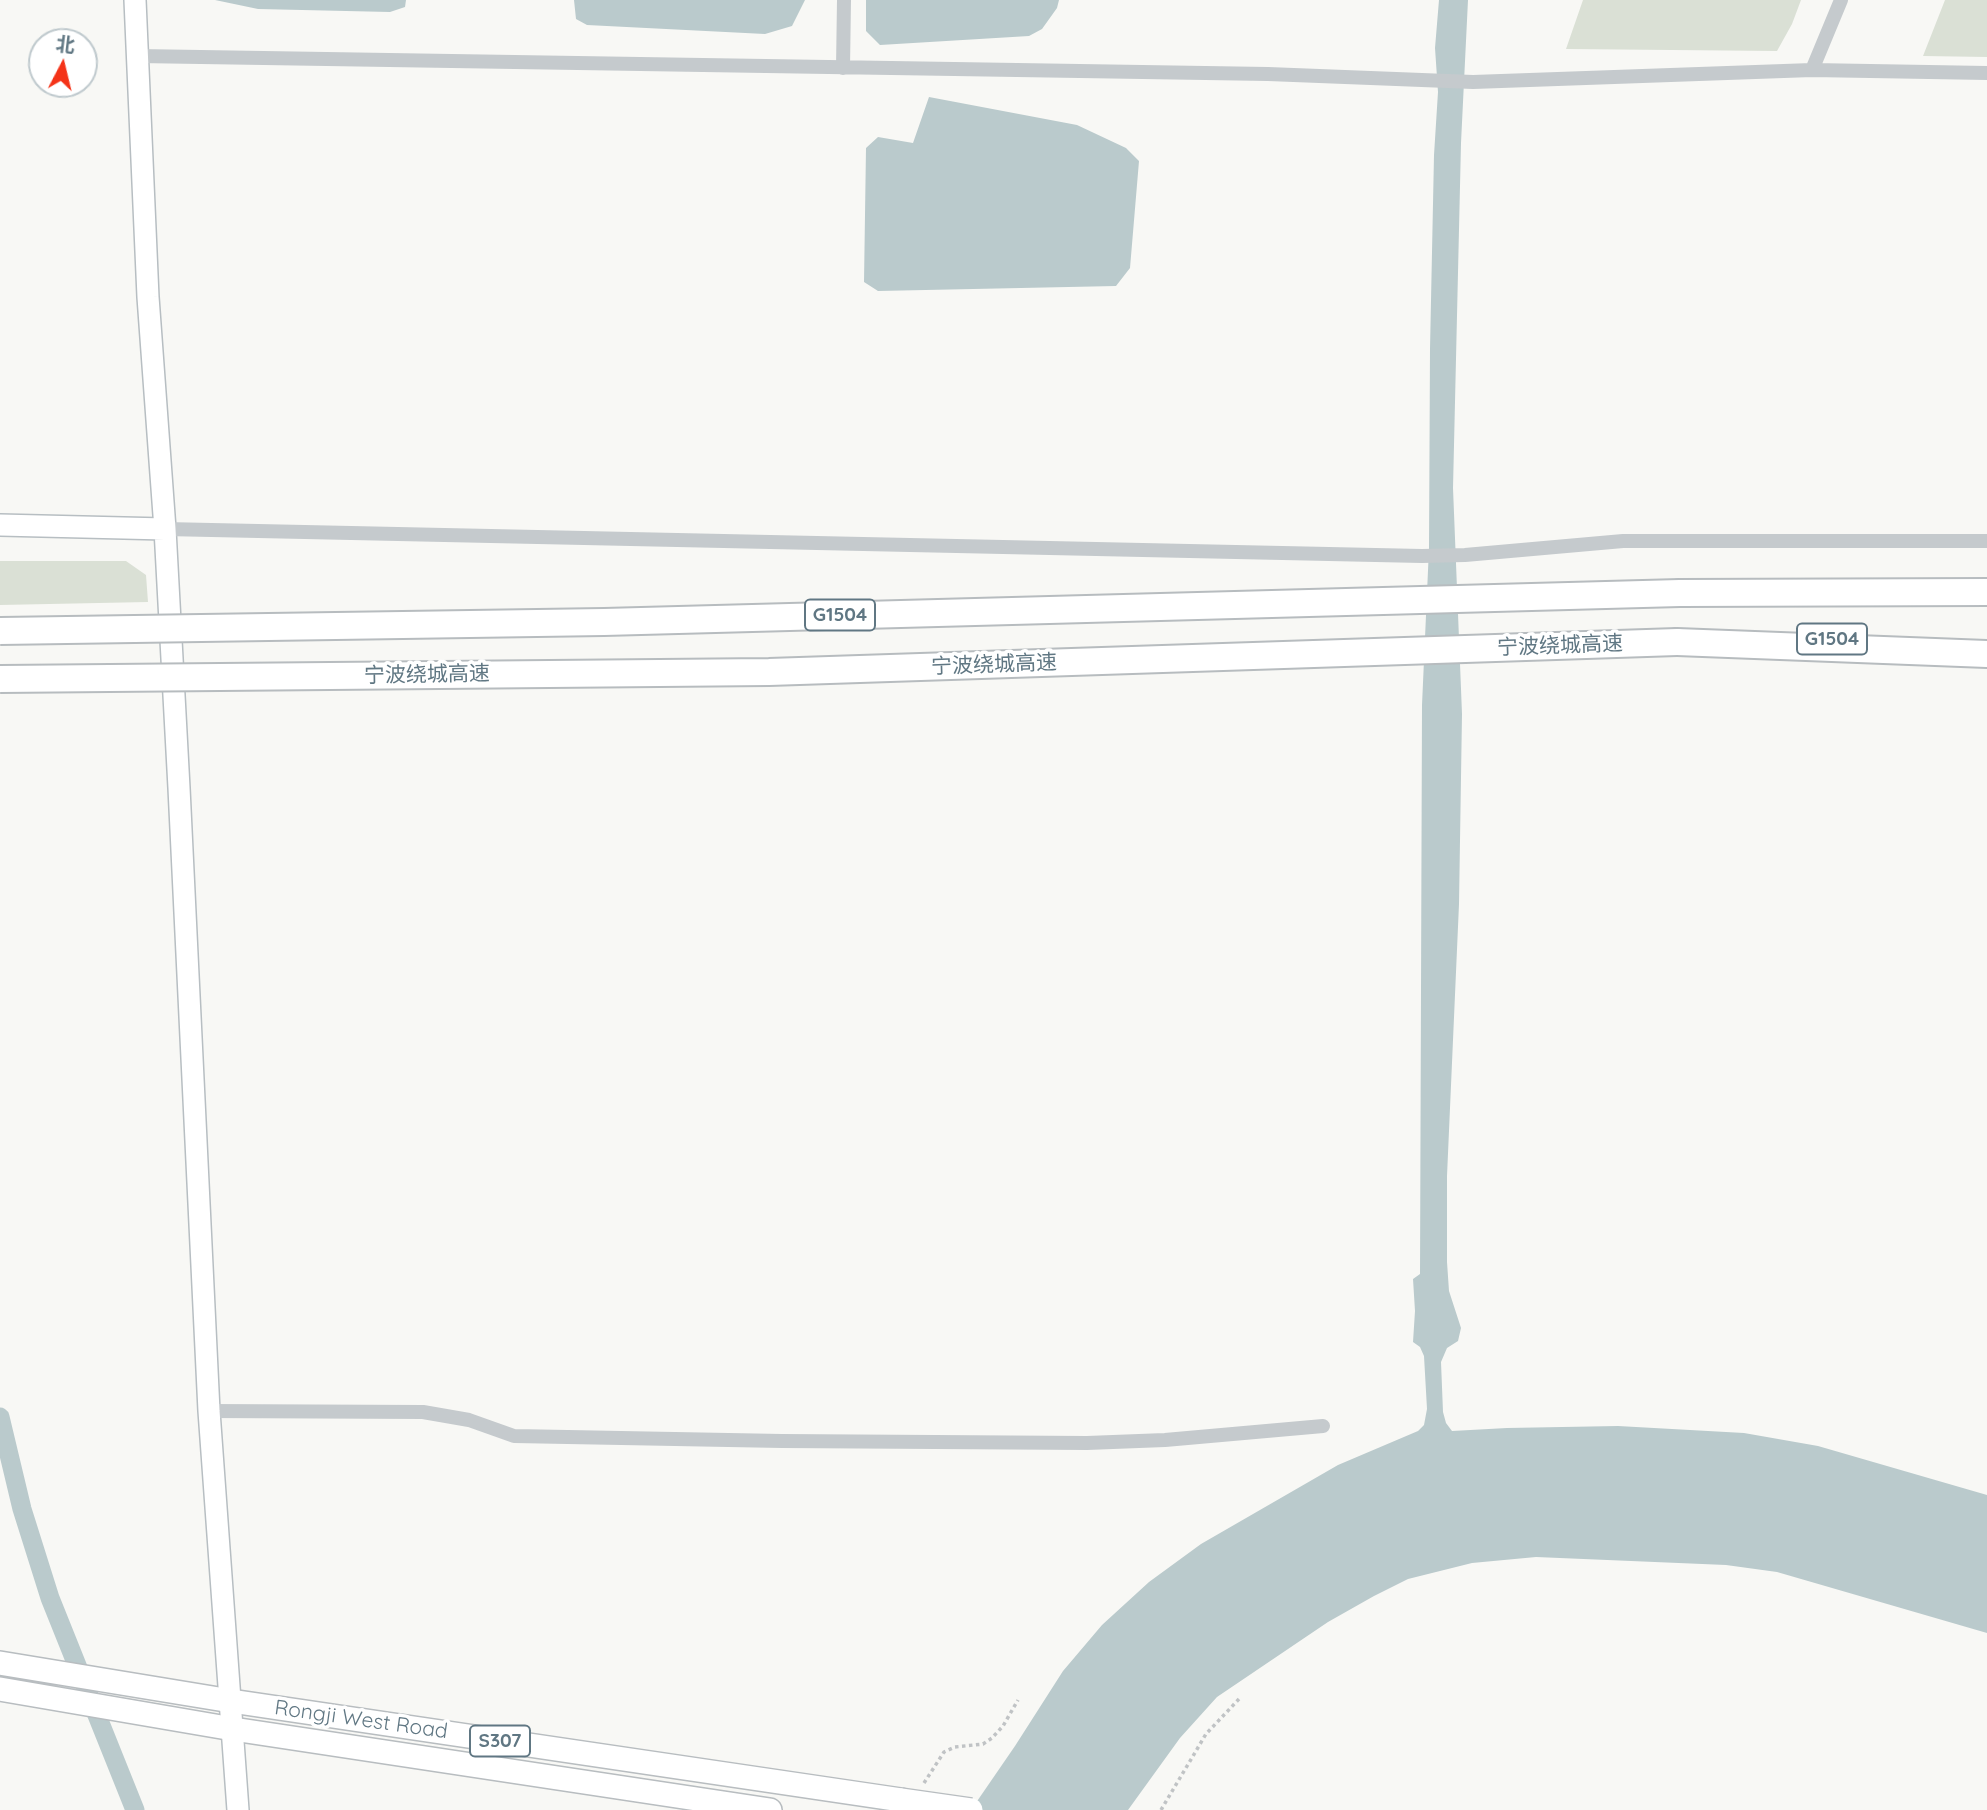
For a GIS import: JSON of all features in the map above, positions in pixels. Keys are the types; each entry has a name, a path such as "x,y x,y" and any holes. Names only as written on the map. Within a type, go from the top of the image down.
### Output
{"highway":[{"name":"G1504","path":"0,631 604,622 1680,593 1987,592"},
{"name":"宁波绕城高速","path":"0,679 769,672 1677,642 1987,636"},
{"path":"1677,642 1987,654"}],"main road":[{"path":"135,0 148,297 165,529 209,1411 239,1810"},
{"path":"0,525 165,529"},
{"name":"Rongji West Road","path":"0,1663 231,1701 971,1810"},
{"name":"Rongji West Road","path":"0,1689 233,1729 771,1810"}],"street":[{"path":"843,68 844,0"},
{"path":"1812,70 1841,0"},
{"path":"138,56 1268,74 1473,82 1812,70 1987,73"},
{"path":"165,529 1422,556 1465,555 1623,541 1987,541"},
{"path":"209,1411 423,1412 470,1420 514,1436 769,1441 1087,1443 1165,1440 1323,1426"}],"path":[{"path":"1161,1810 1206,1734 1239,1699"},
{"path":"921,1787 944,1752 956,1747 982,1744 992,1738 1003,1726 1018,1700"}],"shaded area":[{"path":"215,0 406,0 405,7 390,12 258,9"},
{"path":"574,0 805,0 792,26 765,34 587,25 576,19"},
{"path":"866,0 1059,0 1057,8 1042,29 1029,36 880,45 866,31"},
{"path":"1439,0 1468,0 1461,143 1453,488 1462,714 1459,904 1447,1176 1449,1291 1461,1328 1458,1341 1447,1348 1441,1362 1446,1423 1452,1431 1618,1426 1744,1433 1818,1446 1987,1495 1987,1633 1777,1572 1726,1565 1536,1557 1472,1563 1408,1579 1374,1596 1328,1622 1217,1697 1180,1738 1128,1810 971,1810 1063,1671 1102,1625 1149,1582 1201,1544 1338,1465 1418,1431 1424,1425 1427,1409 1424,1356 1420,1347 1413,1342 1413,1279 1420,1274 1422,705 1429,548 1430,349 1438,92 1435,48"},
{"path":"1583,0 1801,0 1777,51 1566,49"},
{"path":"1945,0 1987,0 1987,57 1923,56"},
{"path":"929,97 1077,125 1126,148 1139,161 1130,268 1116,286 878,291 864,282 866,148 878,137 913,143"},
{"path":"0,561 126,561 146,575 148,602 0,605"}],"waterway":[{"path":"0,1417 22,1509 50,1598 135,1810"}]}
